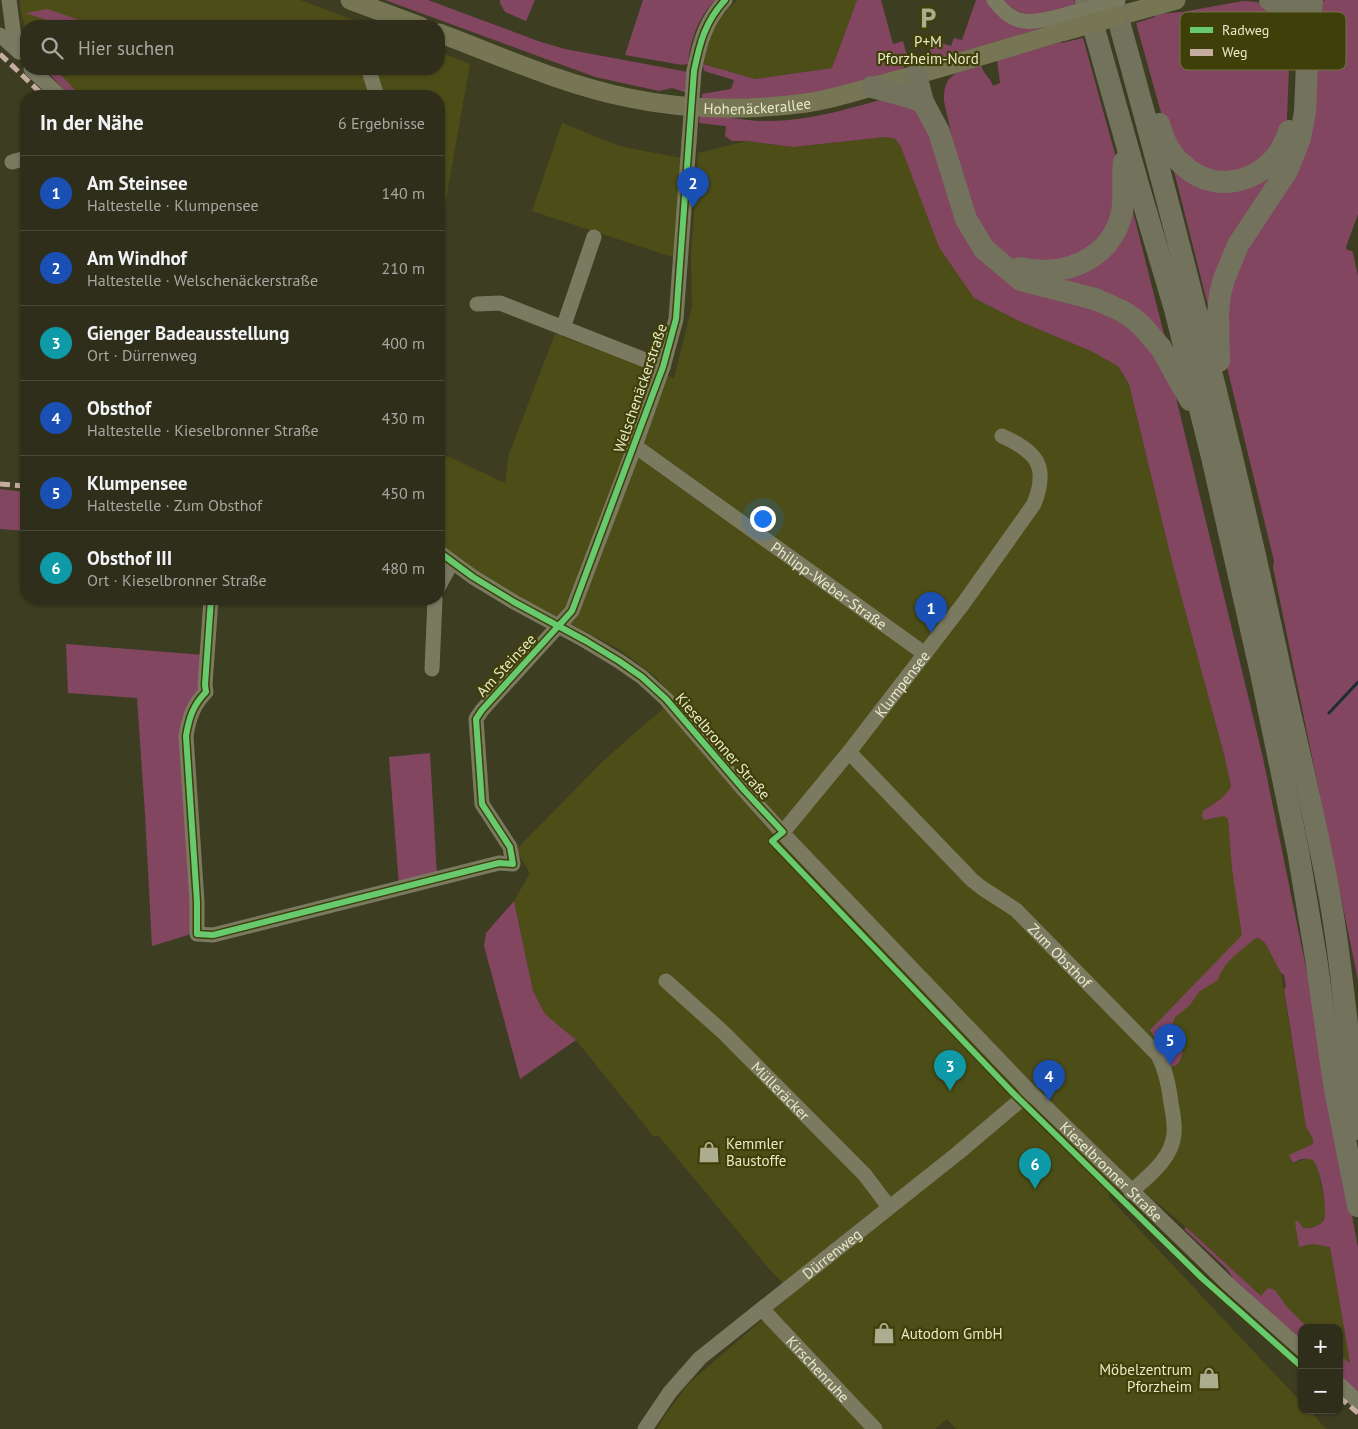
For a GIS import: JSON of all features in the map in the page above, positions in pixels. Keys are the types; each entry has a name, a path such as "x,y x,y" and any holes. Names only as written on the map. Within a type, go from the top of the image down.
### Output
{"highway":[{"path":"1086,0 1175,309 1204,422 1261,673 1296,842 1316,958 1334,1084 1358,1206"},
{"path":"1113,0 1217,395 1267,607 1332,910 1358,1129"},
{"path":"1270,0 1285,12"},
{"path":"1140,97 1159,124 1170,150 1177,160 1190,171 1206,178 1236,181 1256,174 1270,165 1288,136 1291,124 1294,70"},
{"path":"1217,395 1218,314 1224,279 1238,245 1287,171 1300,138 1305,112 1307,70"},
{"path":"923,73 923,102 939,132 966,219 978,242 1021,280 1095,299 1122,311 1134,319 1161,348 1204,422"},
{"path":"923,73 938,106 939,132"},
{"path":"872,87 891,93 908,95 923,102"},
{"path":"1000,263 1031,270 1052,271 1078,264 1100,249 1112,236 1122,213 1124,193 1123,172 1127,146"}],"main road":[{"path":"350,0 404,20"},
{"name":"Hohenäckerallee","path":"445,35 589,88 627,98 658,104 697,108 755,108 822,100 989,53 1063,24 1168,2"}],"street":[{"name":"Welschenäckerstraße","path":"559,627 572,611 664,367 676,319 694,71 698,48 707,23 725,0"},
{"path":"994,0 1003,11 1021,22 1063,24 1118,0"},
{"path":"6,5 14,38 20,52"},
{"path":"0,35 20,55"},
{"path":"36,75 49,90"},
{"path":"370,75 374,90"},
{"path":"563,328 594,236"},
{"path":"477,304 500,303 664,367"},
{"name":"Klumpensee","path":"783,832 849,752 925,654 1034,504 1040,488 1038,464 1031,453 1019,444 1002,436"},
{"name":"Philipp-Weber-Straße","path":"635,446 925,654"},
{"name":"Kieselbronner Straße","path":"445,557 514,602 619,661 648,683 666,700 783,832 1030,1092 1131,1192 1229,1285 1298,1346"},
{"path":"445,575 452,562"},
{"name":"Am Steinsee","path":"211,605 206,692 196,702 191,713 186,736 197,902 197,934 213,934 499,864 513,864 510,847 482,804 476,719 482,710 559,627"},
{"path":"432,669 435,605"},
{"name":"Zum Obsthof","path":"849,752 972,880 1016,910 1158,1055 1166,1072 1174,1135 1166,1155 1158,1167 1131,1192"},
{"name":"Mülleräcker","path":"666,981 724,1033 865,1175 889,1207"},
{"name":"Dürrenweg","path":"646,1429 670,1392 700,1358 958,1154 1030,1092"},
{"name":"Kirschenruhe","path":"762,1309 875,1429"},
{"path":"1343,1388 1358,1402"}],"shaded area":[{"path":"20,0 300,0 354,20 23,20"},
{"path":"385,0 428,0 538,41 565,49 688,72 687,93 672,88 659,91 595,77 445,22 445,20 440,20"},
{"path":"500,0 535,0 526,21 505,12"},
{"path":"643,0 715,0 704,14 696,30 688,64 682,65 625,55"},
{"path":"737,0 857,0 832,68 755,79 703,64 710,37 720,18"},
{"path":"857,0 881,0 893,44 903,41 908,59 904,61 904,67 900,71 830,90 782,99 702,103 702,94 731,89 734,80 704,71 703,64 755,79 832,68"},
{"path":"976,0 990,0 1042,28 941,58 932,55 925,38 951,46 954,38 962,40"},
{"path":"1003,0 1074,0 1076,5 1046,14 1029,15 1012,8"},
{"path":"1325,0 1358,0 1358,214 1346,247 1347,250 1353,253 1358,276 1358,980 1273,567 1274,561 1226,363 1226,288 1281,191 1306,70 1346,70 1346,12 1318,12 1320,4"},
{"path":"1243,1 1269,5 1273,12 1182,12"},
{"path":"48,9 79,20 46,20 26,13"},
{"path":"1180,12 1180,70 1289,70 1285,127 1251,171 1205,173 1167,134 1136,23 1155,17 1155,14"},
{"path":"1083,38 1118,165 1117,214 1081,259 1016,262 987,241 963,187 944,101 946,84 949,79 959,72 981,65 993,86 1000,83 997,59"},
{"path":"445,54 470,64 445,205 445,90 73,90 58,75 445,75"},
{"path":"51,75 61,75 75,90 64,90"},
{"path":"880,100 921,111 961,224 1044,291 1136,326 1175,393 1263,758 1311,992 1358,1248 1358,1394 1343,1381 1343,1358 1350,1363 1330,1247 1312,1244 1299,1247 1295,1222 1298,1221 1303,1228 1320,1224 1324,1220 1325,1215 1324,1198 1315,1163 1307,1159 1293,1163 1289,1155 1313,1144 1313,1139 1306,1127 1284,989 1286,987 1284,975 1281,973 1265,943 1259,938 1254,939 1228,962 1218,980 1200,991 1189,1006 1175,1017 1171,1029 1183,1053 1178,1064 1172,1067 1150,1030 1242,935 1232,868 1228,819 1224,816 1204,820 1202,816 1203,811 1222,798 1231,787 1225,758 1172,562 1129,384 1118,366 1091,351 1021,322 974,298 939,247 901,147 895,139 886,137 793,147 732,141 725,136 725,126 699,123 700,114 755,121 773,121 800,119"},
{"path":"562,123 619,146 681,158 675,258 532,211"},
{"path":"1297,127 1210,314 1172,163 1231,186"},
{"path":"886,137 895,139 901,147 974,298 1021,322 1091,351 1118,366 1129,384 1172,562 1225,758 1231,787 1222,798 1203,811 1212,819 1224,816 1228,819 1230,844 1254,939 1259,938 1265,943 1281,973 1306,1127 1313,1139 1313,1144 1290,1155 1293,1163 1306,1159 1311,1159 1315,1162 1326,1211 1324,1220 1320,1225 1303,1228 1299,1247 1312,1244 1330,1247 1350,1364 1343,1358 1343,1324 1301,1324 1264,1293 1261,1297 1186,1227 1127,1178 1108,1196 1298,1399 1298,1414 1313,1414 1326,1429 956,1429 947,1419 935,1429 657,1429 688,1384 793,1293 770,1270 658,1135 654,1137 576,1040 545,1014 533,991 514,901 530,873 516,850 603,761 674,699 655,676 617,648 517,596 445,550 445,459 447,456 505,483 509,454 555,334 674,378 692,306 691,257 698,153 747,141 793,147"},
{"path":"1131,204 1167,346 1030,274 1065,273"},
{"path":"0,489 20,491 20,531 0,529"},
{"path":"66,644 204,655 202,680 190,710 191,932 188,935 152,946 137,698 68,693"},
{"path":"430,753 437,876 399,886 389,757"},
{"path":"514,901 533,991 545,1014 576,1040 520,1079 484,946 486,933"},
{"path":"1186,1227 1261,1296 1268,1288 1275,1290 1287,1307 1304,1324 1298,1324 1298,1338 1234,1280 1227,1269 1184,1229"}],"waterway":[{"path":"1329,713 1358,682"}],"marked path":[{"path":"0,54 20,73"},
{"path":"22,75 38,90"},
{"path":"0,484 20,486"},
{"path":"1343,1400 1358,1413"}],"cycle path":[{"path":"211,605 206,692 192,712 186,736 197,902 197,934 213,935 499,863 513,864 510,847 482,804 476,719 572,611 663,367 676,319 694,71 704,33 718,8 725,0"},
{"path":"445,556 473,577 514,602 619,661 642,677 666,699 744,790 783,832 772,841 1012,1092 1202,1278 1298,1363"}],"place":[{"name":"P+M Pforzheim-Nord","path":"928,18"},
{"name":"Am Windhof","path":"693,208"},
{"name":"Am Steinsee","path":"931,633"},
{"name":"Klumpensee","path":"1170,1065"},
{"name":"Gienger Badeausstellung","path":"950,1091"},
{"name":"Obsthof","path":"1049,1101"},
{"name":"Kemmler Baustoffe","path":"709,1152"},
{"name":"Obsthof III","path":"1035,1189"},
{"name":"Autodom GmbH","path":"884,1333"},
{"name":"Möbelzentrum Pforzheim","path":"1209,1378"}]}
